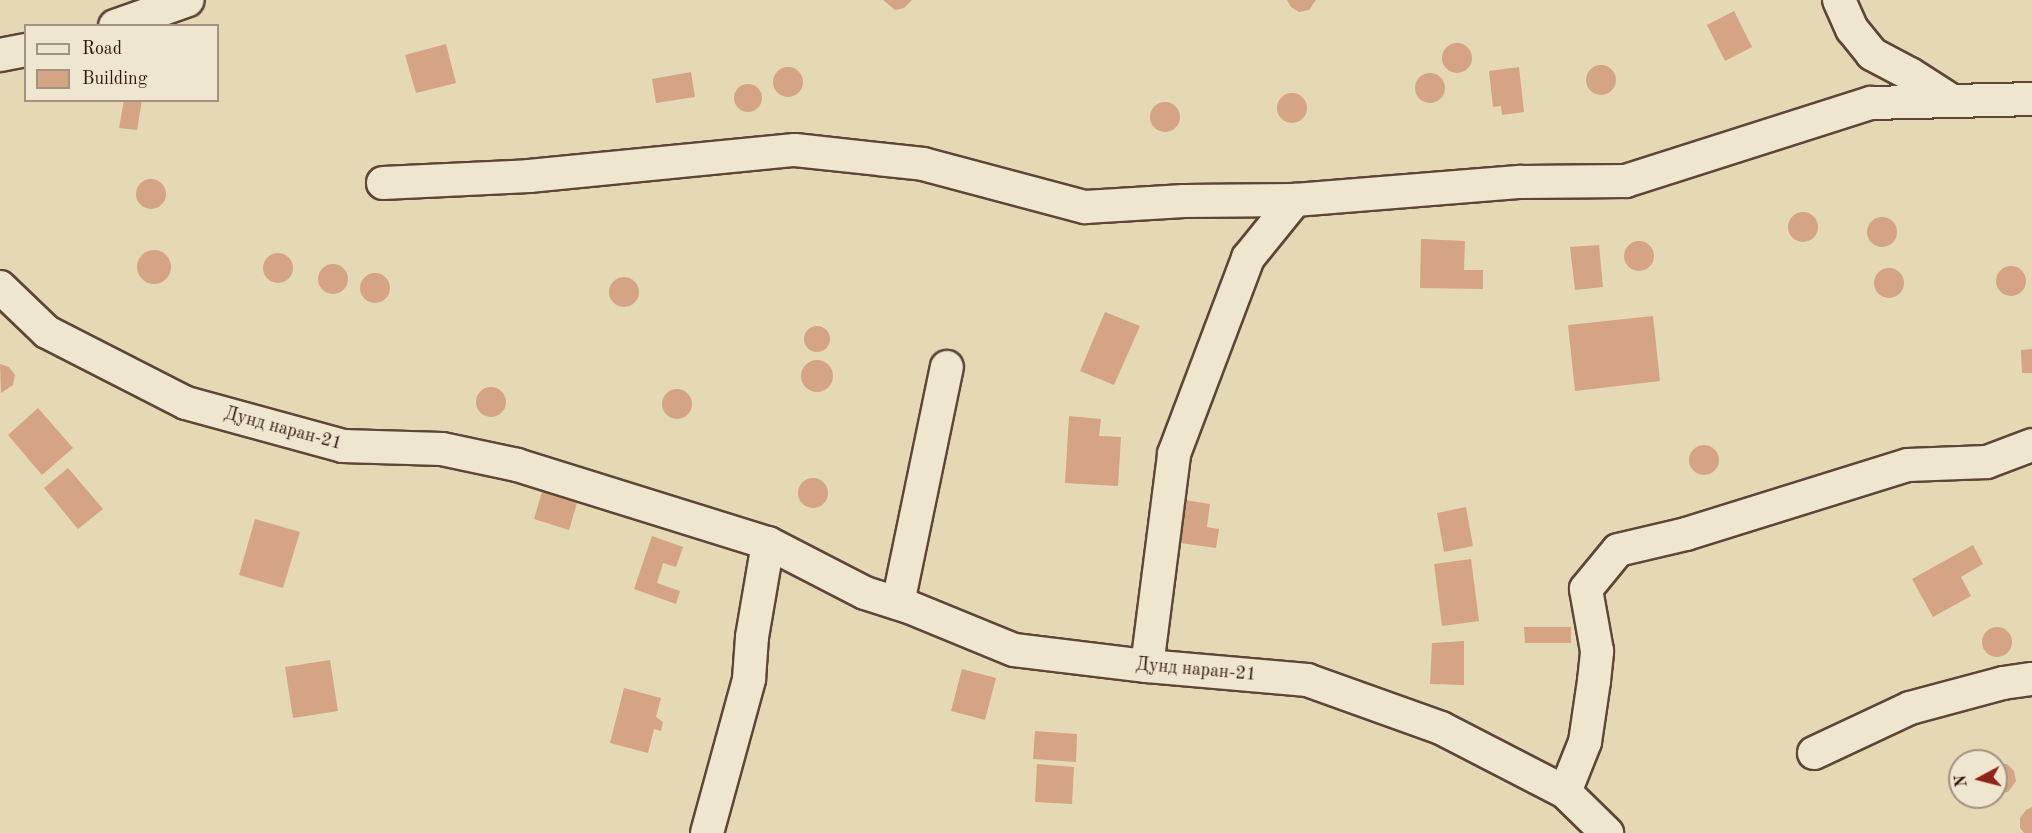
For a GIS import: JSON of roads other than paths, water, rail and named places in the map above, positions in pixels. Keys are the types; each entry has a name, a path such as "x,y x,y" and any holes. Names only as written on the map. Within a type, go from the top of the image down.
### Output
{"street":[{"path":"121,24 188,0"},
{"path":"1839,0 1852,29 1872,54 1910,74 1952,101"},
{"path":"0,55 24,50"},
{"path":"383,183 529,176 795,150 923,164 1085,207 1184,201 1295,200 1521,182 1626,181 1870,103 2032,99"},
{"path":"1147,666 1174,454 1248,258 1295,200"},
{"name":"Дунд наран-21","path":"0,287 47,332 186,403 343,446 442,449 517,465 768,543 864,593 898,603 1014,650 1147,666 1307,680 1441,728 1565,792 1607,833"},
{"path":"898,603 947,367"},
{"path":"1565,792 1585,742 1594,681 1597,651 1586,589 1618,550 1686,534 1908,465 1987,462 2032,446"},
{"path":"707,833 749,680 752,637 768,543"},
{"path":"1814,753 1910,708 2002,683 2032,679"}]}
